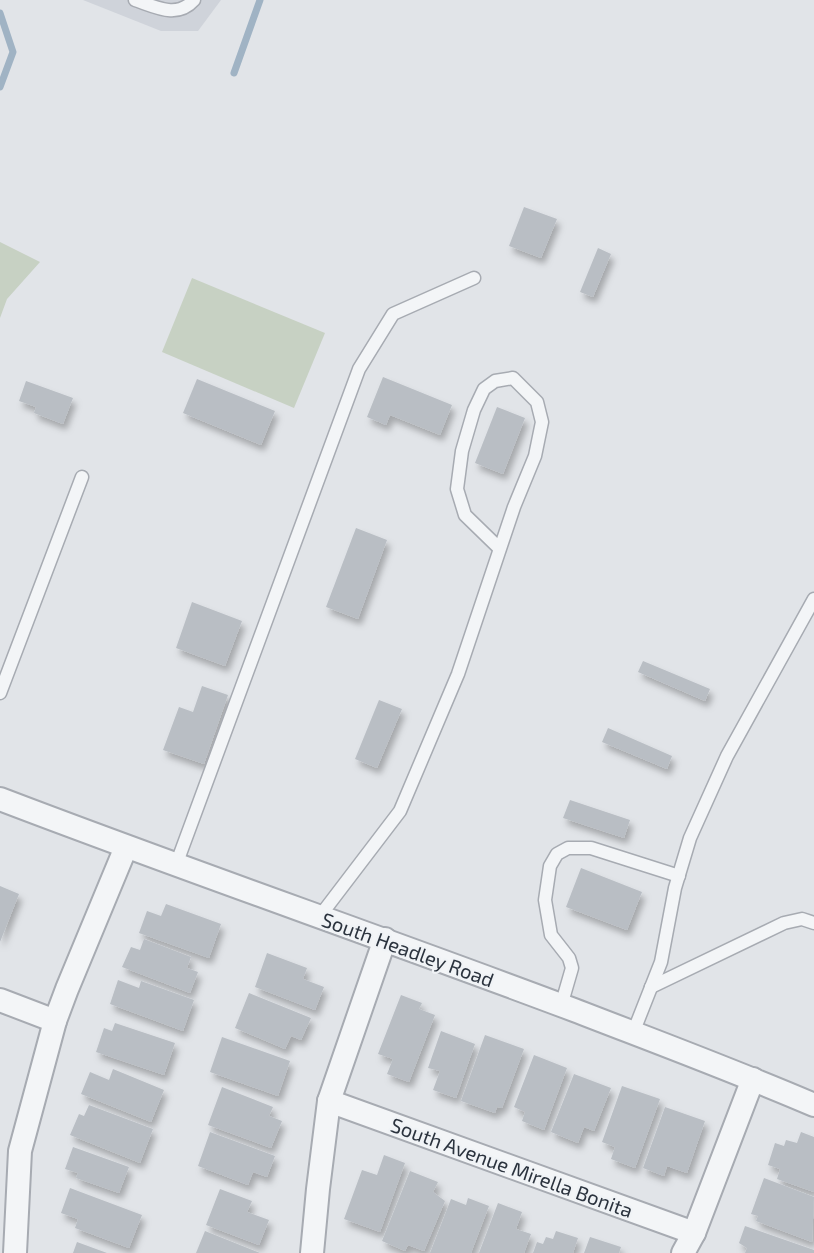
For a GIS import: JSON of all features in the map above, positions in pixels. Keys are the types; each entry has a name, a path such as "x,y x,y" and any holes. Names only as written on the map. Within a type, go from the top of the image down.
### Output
{"street":[{"name":"South Headley Road","path":"0,799 126,847 385,939 753,1079 814,1105"},
{"path":"15,1253 20,1151 55,1021 126,847"},
{"path":"312,1253 329,1101 385,939"},
{"path":"0,1000 55,1021"},
{"path":"683,1253 694,1233 753,1079"},
{"name":"South Avenue Mirella Bonita","path":"329,1101 694,1233"}],"lane":[{"path":"135,0 163,10 177,11 188,7 194,0"},
{"path":"176,865 359,369 393,314 474,278"},
{"path":"320,916 376,844 405,801 458,674 500,549 535,456 542,422 537,402 513,378 495,381 484,389 474,410 462,451 457,489 465,515 500,549"},
{"path":"0,693 82,477"},
{"path":"633,1033 661,962 679,876 690,838 727,756 814,599"},
{"path":"561,1006 572,968 569,958 551,935 545,900 550,866 557,854 568,848 591,848 679,876"},
{"path":"651,987 784,923 802,919 814,923"}],"shaded area":[{"path":"83,0 221,0 198,31 161,31"}],"green space":[{"path":"0,242 40,262 7,299 0,318"},
{"path":"192,278 325,333 294,408 162,352"}],"building":[{"path":"524,207 557,219 541,258 509,246"},
{"path":"598,248 611,254 593,297 580,292"},
{"path":"383,377 452,405 440,435 390,415 386,425 367,417"},
{"path":"197,379 275,411 261,445 183,413"},
{"path":"26,381 73,398 63,424 34,413 36,407 19,401"},
{"path":"497,407 525,418 503,474 475,463"},
{"path":"356,528 387,540 358,619 326,607"},
{"path":"192,602 242,621 225,666 176,648"},
{"path":"643,661 710,689 705,701 638,672"},
{"path":"202,686 228,695 204,764 163,750 179,707 193,712"},
{"path":"379,700 402,709 377,768 355,759"},
{"path":"608,728 672,756 667,769 602,742"},
{"path":"570,800 630,820 624,838 563,818"},
{"path":"581,868 642,892 627,930 566,907"},
{"path":"0,886 19,894 0,942"},
{"path":"166,904 221,924 209,958 139,933 147,911 161,916"},
{"path":"144,939 191,957 187,968 198,972 190,993 122,967 131,947 140,950"},
{"path":"267,953 307,968 303,979 324,987 315,1010 255,987"},
{"path":"118,980 139,988 141,981 194,1000 183,1031 110,1004"},
{"path":"249,993 311,1018 301,1040 291,1036 285,1049 235,1028"},
{"path":"401,995 422,1003 419,1009 435,1015 409,1082 387,1074 393,1059 378,1054"},
{"path":"115,1023 175,1043 164,1075 96,1052 104,1028 112,1031"},
{"path":"441,1031 475,1044 456,1098 433,1090 440,1071 428,1068"},
{"path":"485,1035 524,1049 502,1108 497,1107 495,1113 461,1101"},
{"path":"222,1037 290,1061 278,1096 210,1072"},
{"path":"534,1055 567,1068 544,1130 522,1121 525,1112 514,1107"},
{"path":"113,1069 164,1090 151,1122 81,1094 90,1072 109,1080"},
{"path":"574,1074 611,1088 594,1131 584,1127 578,1143 551,1132"},
{"path":"622,1086 660,1099 635,1168 611,1159 615,1147 602,1142"},
{"path":"222,1087 273,1107 269,1116 282,1121 271,1148 208,1125"},
{"path":"89,1105 153,1129 140,1163 70,1135 79,1114 84,1116"},
{"path":"665,1107 705,1121 687,1173 667,1166 664,1176 643,1168"},
{"path":"210,1132 275,1156 267,1177 253,1172 248,1185 198,1166"},
{"path":"801,1132 814,1137 814,1192 777,1179 780,1169 768,1165 775,1143 784,1146 786,1140 797,1143"},
{"path":"73,1147 129,1167 119,1193 76,1178 78,1173 65,1169"},
{"path":"384,1155 405,1163 380,1232 344,1219 362,1170 377,1175"},
{"path":"410,1171 438,1182 433,1192 445,1201 424,1251 408,1245 405,1251 382,1241"},
{"path":"764,1178 814,1197 812,1242 756,1221 758,1216 751,1214"},
{"path":"70,1188 142,1215 129,1248 75,1228 78,1219 61,1213"},
{"path":"220,1189 252,1201 247,1212 269,1220 259,1245 206,1225"},
{"path":"468,1198 489,1206 471,1253 430,1253 451,1199 466,1205"},
{"path":"498,1203 522,1212 516,1229 531,1234 524,1253 479,1253"},
{"path":"745,1226 814,1250 814,1253 745,1253 747,1248 739,1243"},
{"path":"205,1231 260,1253 196,1253"},
{"path":"556,1231 578,1238 573,1253 533,1253 537,1242 543,1244 546,1237 553,1239"},
{"path":"590,1237 621,1247 619,1253 584,1253"},
{"path":"77,1242 107,1253 73,1253"}],"waterway":[{"path":"234,73 260,0"},
{"path":"0,13 13,52 0,87"}]}
